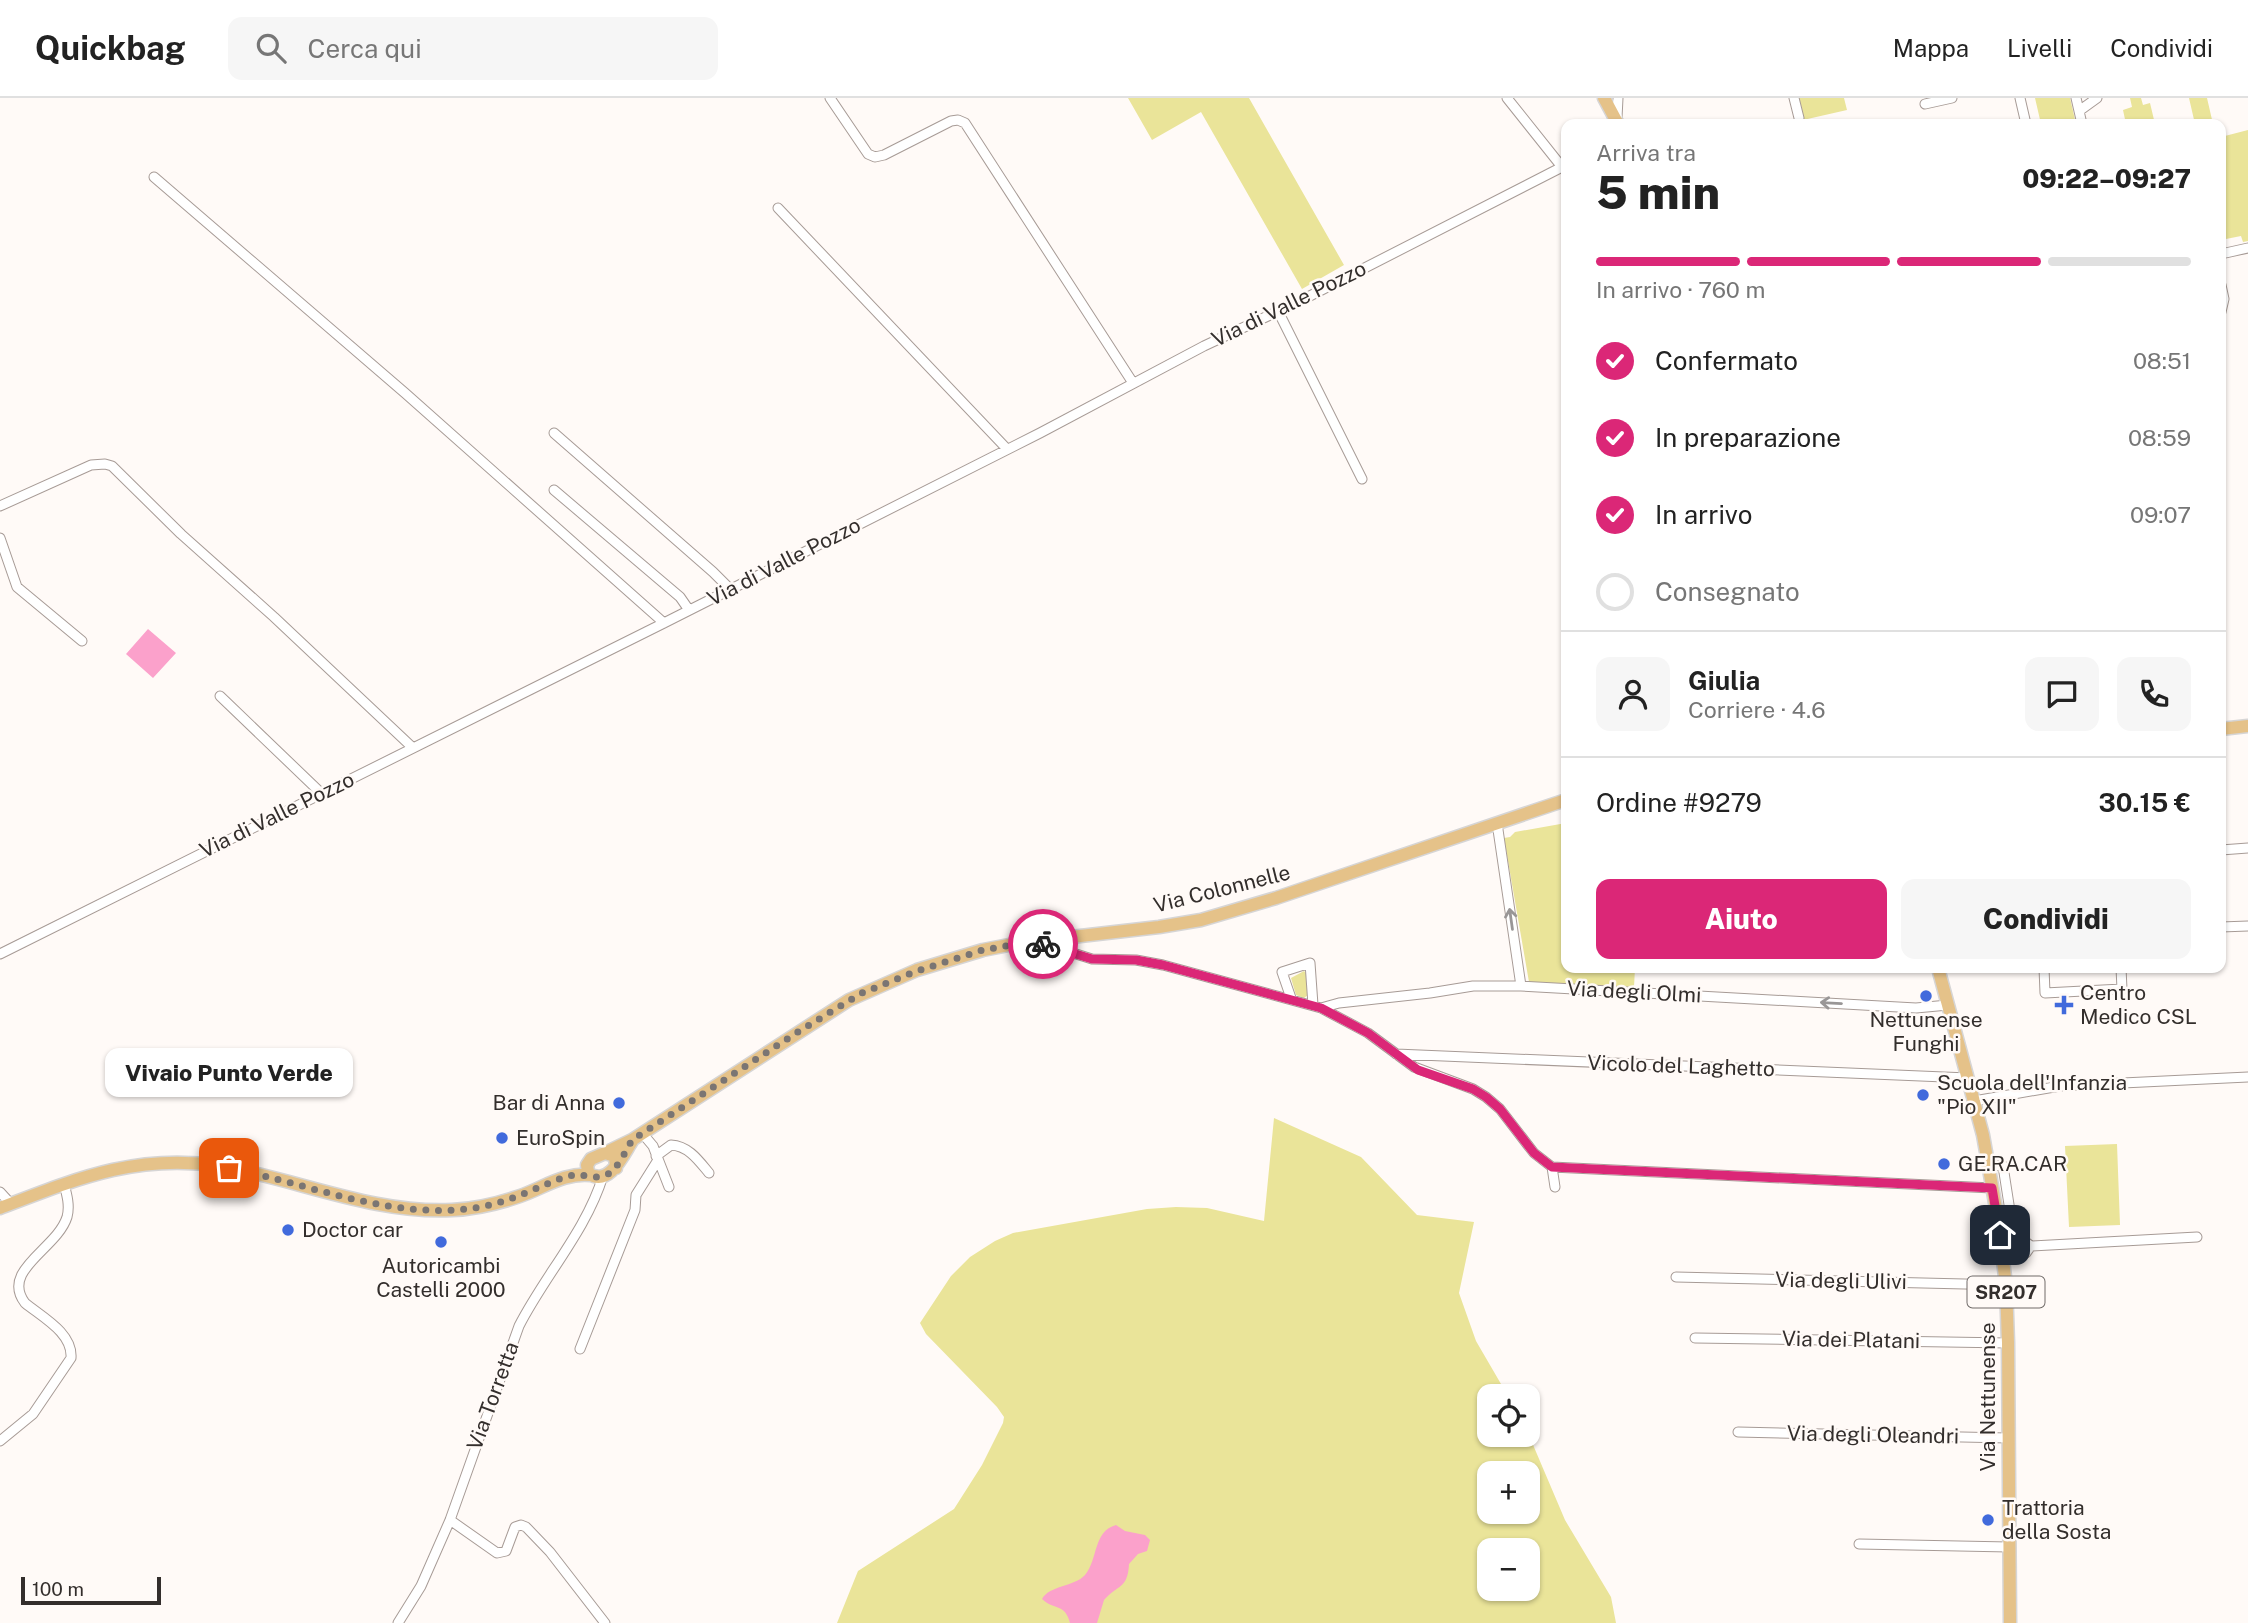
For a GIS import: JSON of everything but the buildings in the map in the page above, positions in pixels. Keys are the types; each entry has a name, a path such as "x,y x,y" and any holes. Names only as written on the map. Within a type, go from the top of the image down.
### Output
{"main road":[{"path":"1604,98 1615,119"},
{"path":"2226,728 2248,726"},
{"name":"Via Colonnelle","path":"590,1172 591,1159 637,1137 862,993 934,965 994,948 1033,941 1201,920 1276,898 1561,802"},
{"name":"Via Nettunense","path":"1939,973 1974,1101 1988,1165 2006,1285 2010,1623"},
{"name":"Via Colonnelle","path":"5,1206 64,1184 125,1166 193,1163 248,1172 382,1204 443,1210 470,1209 494,1204 590,1172 616,1168 637,1137"},
{"path":"606,1153 615,1156 616,1168"}],"street":[{"path":"830,98 872,156 884,155 951,121 965,123 1133,383"},
{"path":"1507,98 1561,162"},
{"path":"1618,98 1618,119"},
{"path":"1794,98 1799,118"},
{"path":"1925,104 1952,98"},
{"path":"2020,98 2025,119"},
{"path":"2076,98 2081,119"},
{"path":"2079,111 2097,98"},
{"name":"Via di Valle Pozzo","path":"0,954 664,623 1204,346 1561,168"},
{"path":"154,177 405,393 664,623"},
{"path":"778,208 1007,449"},
{"path":"2226,253 2248,248"},
{"path":"1278,311 1362,479"},
{"path":"554,433 730,589"},
{"path":"0,506 88,467 105,464 112,466 181,534 413,748"},
{"path":"554,490 680,597 689,610"},
{"path":"0,538 17,587 82,641"},
{"path":"220,696 321,793"},
{"path":"1497,823 1521,986"},
{"path":"2226,850 2248,848"},
{"path":"2226,927 2248,926"},
{"path":"1033,941 1092,959 1136,960 1163,965 1317,1006 1368,1033 1418,1070 1473,1089 1486,1097 1500,1109 1525,1142 1553,1166 1992,1188"},
{"path":"1291,999 1282,972 1310,963 1317,1006"},
{"path":"2044,973 2045,993 2122,989 2121,973"},
{"name":"Via degli Olmi","path":"1317,1006 1473,986 1521,986 1916,1008 1948,1005"},
{"name":"Vicolo del Laghetto","path":"1395,1054 1968,1078"},
{"path":"1974,1101 2060,1086 2248,1077"},
{"path":"637,1137 653,1146 669,1187"},
{"path":"580,1349 635,1210 636,1195 657,1158 671,1145 680,1146 693,1155 709,1174"},
{"path":"1988,1165 2003,1166 2010,1211 2027,1243 2026,1253 2002,1250"},
{"path":"1553,1166 1555,1187"},
{"name":"Via Torretta","path":"398,1623 421,1586 450,1520 519,1326 589,1214 590,1172"},
{"path":"0,1441 33,1414 71,1358 69,1341 25,1303 19,1287 19,1278 24,1268 54,1239 64,1224 68,1204 64,1184"},
{"path":"0,1192 5,1206"},
{"path":"2027,1243 2197,1237"},
{"name":"Via degli Ulivi","path":"1676,1277 2006,1285"},
{"name":"Via dei Platani","path":"1695,1338 2008,1343"},
{"name":"Via degli Oleandri","path":"1738,1432 2008,1438"},
{"path":"450,1520 500,1553 506,1551 515,1527 526,1527 550,1552 606,1623"},
{"path":"1859,1544 2009,1547"}],"shaded area":[{"path":"1128,98 1249,98 1344,265 1302,289 1201,112 1152,140"},
{"path":"1799,98 1844,98 1847,110 1803,119"},
{"path":"2035,98 2070,98 2075,119 2040,119"},
{"path":"2130,98 2141,98 2143,105 2150,103 2154,119 2125,119 2123,110 2132,107"},
{"path":"2189,98 2207,98 2212,119 2194,119"},
{"path":"2248,130 2248,241 2243,242 2241,236 2226,239 2226,136"},
{"path":"148,629 176,653 153,678 126,654"},
{"path":"1561,824 1561,973 1635,973 1634,987 1529,982 1504,838 1515,832"},
{"path":"1304,971 1308,995 1304,998 1296,995 1291,978"},
{"path":"1274,1118 1361,1157 1417,1215 1474,1222 1459,1293 1476,1341 1501,1384 1477,1384 1477,1447 1534,1447 1540,1461 1477,1461 1477,1524 1540,1524 1540,1461 1565,1520 1611,1597 1616,1623 837,1623 858,1571 954,1509 982,1465 1003,1423 1004,1417 997,1407 926,1334 920,1323 951,1276 970,1257 1013,1233 1147,1209 1207,1208 1264,1221"},
{"path":"2117,1144 2120,1225 2069,1227 2065,1146"},
{"path":"1116,1525 1125,1531 1145,1535 1150,1540 1147,1551 1138,1554 1129,1564 1124,1582 1104,1600 1097,1623 1070,1623 1065,1612 1042,1599 1051,1591 1085,1575 1103,1533"}],"way so far":[{"path":"229,1168 356,1199 424,1210 470,1209 522,1195 574,1175 603,1176 616,1168 632,1140 862,993 917,971 983,950 1033,941 1043,944"}],"place":[{"name":"Nettunense Funghi","path":"1926,996"},
{"name":"Centro Medico CSL","path":"2064,1005"},
{"name":"Scuola dell'Infanzia \"Pio XII\"","path":"1923,1095"},
{"name":"Bar di Anna","path":"619,1103"},
{"name":"EuroSpin","path":"502,1138"},
{"name":"GE.RA.CAR","path":"1944,1164"},
{"name":"Vivaio Punto Verde","path":"229,1168"},
{"name":"Doctor car","path":"288,1230"},
{"name":"Autoricambi Castelli 2000","path":"441,1242"},
{"name":"Trattoria della Sosta","path":"1988,1520"}],"route":[{"path":"1043,944 1092,959 1136,960 1163,965 1321,1008 1368,1033 1418,1070 1473,1089 1486,1097 1500,1109 1534,1153 1552,1167 1992,1188 2000,1235"}]}
